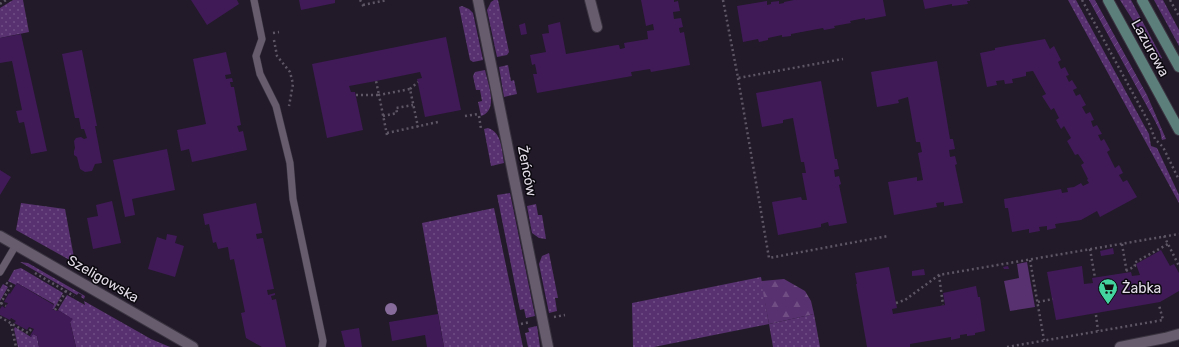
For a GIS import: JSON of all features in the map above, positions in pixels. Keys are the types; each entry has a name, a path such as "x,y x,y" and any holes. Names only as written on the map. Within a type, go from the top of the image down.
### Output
{"main road":[{"name":"Lazurowa","path":"1108,0 1179,130"},
{"name":"Lazurowa","path":"1142,0 1179,67"}],"street":[{"name":"Żeńców","path":"478,0 548,347"},
{"path":"590,0 596,27"},
{"name":"Szeligowska","path":"0,236 193,347"},
{"path":"1120,347 1179,334"}],"lane":[{"path":"254,0 262,39 256,56 260,74 276,106 290,162 293,199 323,341 322,347"},
{"path":"0,272 16,245"}],"path":[{"path":"0,4 6,0"},
{"path":"360,0 363,6 382,0 387,0"},
{"path":"369,4 370,0"},
{"path":"723,0 769,258 888,236"},
{"path":"1082,0 1148,121 1155,138 1163,147 1179,180"},
{"path":"1170,0 1179,16"},
{"path":"273,33 279,32"},
{"path":"275,47 277,56 290,72 293,84 289,108"},
{"path":"738,78 843,59"},
{"path":"376,81 387,134 438,122"},
{"path":"356,96 379,95 410,89 418,82"},
{"path":"410,89 418,127"},
{"path":"384,116 397,113 396,108 413,105"},
{"path":"465,116 479,115 482,129"},
{"path":"896,302 905,300 939,275 1179,234"},
{"path":"1164,236 1179,266"},
{"path":"1122,244 1126,272 1135,266 1134,263 1168,244"},
{"path":"1090,249 1095,278"},
{"path":"1030,260 1044,340"},
{"path":"939,275 943,305"},
{"path":"6,306 0,304 11,286 5,282 9,276"},
{"path":"55,310 66,291"},
{"path":"1038,302 1053,299"},
{"path":"1007,347 1163,320 1159,305"},
{"path":"550,318 565,315"},
{"path":"1096,315 1098,332"},
{"path":"0,317 28,333 32,328"},
{"path":"11,323 16,347"}],"green space":[{"path":"13,0 23,0 29,32 0,38 0,8"},
{"path":"498,0 509,52 507,55 497,57 487,10 491,2"},
{"path":"1068,0 1076,0 1149,134 1151,146 1157,148 1179,195 1179,203"},
{"path":"1089,0 1095,0 1147,95 1166,139 1162,140 1160,131 1155,121"},
{"path":"1120,0 1131,0 1162,58 1158,60"},
{"path":"1154,0 1163,0 1179,30 1179,46"},
{"path":"462,6 469,9 473,13 483,60 473,62 470,60 459,7"},
{"path":"508,65 511,81 514,80 517,94 504,97 499,67"},
{"path":"485,70 490,89 491,102 490,108 481,116 478,102 482,101 480,90 476,90 473,76 475,72"},
{"path":"488,128 493,130 499,138 504,163 491,166 484,129"},
{"path":"510,193 535,316 526,318 524,309 520,310 497,195"},
{"path":"21,203 65,209 75,263 16,230"},
{"path":"536,204 538,215 542,215 546,239 539,238 532,233 527,206"},
{"path":"494,208 523,347 444,347 422,223"},
{"path":"549,253 558,298 555,298 557,311 549,313 539,264 542,256"},
{"path":"20,262 28,263 85,296 84,299 81,297 82,295 78,293 77,295"},
{"path":"1027,262 1035,307 1010,311 1004,281 1019,278 1017,264"},
{"path":"21,268 63,293 54,309 52,309 54,304 17,283 16,285 8,281 14,270"},
{"path":"761,277 769,324 654,347 633,347 632,303"},
{"path":"784,279 805,291 811,301 814,314 769,324 761,281"},
{"path":"3,284 8,287 0,301 0,289"},
{"path":"67,295 85,305 84,301 151,339 170,347 76,347 70,322 72,319 58,310"},
{"path":"814,314 820,347 773,347 769,324"},
{"path":"537,326 540,347 528,347 525,333 529,332 528,328"},
{"path":"15,327 31,337 33,334 37,336 39,347 18,347 14,329"}],"building":[{"path":"191,0 237,0 239,4 207,25"},
{"path":"299,0 335,0 335,3 301,10"},
{"path":"641,0 678,1 680,11 673,12 674,19 681,18 683,27 679,28 680,33 684,32 690,65 651,72 650,69 631,72 632,76 537,93 533,74 537,74 535,64 532,65 530,55 546,52 542,34 549,33 548,25 560,22 566,54 617,45 619,45 620,49 625,48 624,43 648,39 647,31 654,30 653,24 646,26"},
{"path":"794,0 883,0 886,16 850,21 851,23 834,26 835,28 824,30 823,28 791,34 791,36 782,37 782,35 768,38 768,40 759,42 758,39 743,42 737,6 767,1 767,5 771,4 771,2 779,1 779,4"},
{"path":"923,0 970,1 967,1 968,4 952,6 952,4 925,9"},
{"path":"525,23 527,34 521,35 519,25"},
{"path":"21,34 47,151 31,154 24,122 19,123 16,111 22,110 12,61 0,63 0,38"},
{"path":"446,37 461,110 425,117 417,79 422,78 420,72 349,86 351,92 355,92 363,130 327,138 312,64"},
{"path":"1045,39 1050,49 1054,46 1061,60 1058,62 1061,69 1065,67 1069,75 1066,76 1069,82 1072,80 1077,88 1073,90 1076,96 1080,94 1086,105 1082,107 1086,114 1090,112 1094,120 1091,121 1093,127 1097,125 1102,134 1098,135 1101,141 1104,139 1110,150 1107,152 1115,168 1119,165 1123,173 1119,175 1123,182 1127,180 1137,197 1100,217 1097,211 1081,220 1055,224 1056,228 1047,230 1047,226 1039,227 1040,231 1029,233 1029,229 1012,232 1008,208 1005,208 1004,199 1061,189 1062,193 1068,192 1067,188 1074,187 1081,183 1083,186 1089,183 1081,165 1084,163 1078,154 1075,155 1067,141 1071,138 1064,126 1061,129 1056,120 1059,118 1054,108 1051,110 1042,96 1046,94 1033,71 1026,72 1026,76 1012,79 1013,83 1005,84 1004,80 996,81 997,85 987,87 980,53 995,50 995,48"},
{"path":"82,50 97,126 95,126 102,163 95,164 92,171 85,172 80,169 77,157 74,155 74,141 76,138 87,138 84,129 81,129 79,118 75,118 62,54"},
{"path":"226,52 231,74 225,75 226,79 232,78 233,82 230,82 231,87 234,87 241,125 237,126 239,132 243,131 247,150 192,162 189,149 181,151 177,130 206,124 193,59"},
{"path":"937,61 950,139 953,139 955,149 949,150 950,157 955,156 957,164 955,165 963,203 944,206 944,202 936,203 937,207 894,215 888,182 917,177 917,181 923,180 918,153 922,152 920,142 916,142 908,97 898,100 899,103 877,107 871,72"},
{"path":"821,81 835,159 837,159 839,169 834,170 835,177 839,176 841,184 839,185 847,223 829,226 828,222 821,224 821,227 778,235 772,202 801,197 802,200 807,200 802,173 806,173 804,162 801,162 793,118 783,120 783,123 762,127 756,93"},
{"path":"167,149 175,190 132,199 135,215 125,217 113,160"},
{"path":"0,170 11,177 0,195"},
{"path":"112,201 121,243 93,249 87,218 98,216 96,205"},
{"path":"256,203 262,233 256,234 257,239 263,238 274,289 267,290 268,295 275,293 275,295 271,296 272,300 276,299 286,347 262,347 246,338 241,313 245,312 234,259 230,260 228,247 218,249 216,242 213,243 209,224 205,225 203,214"},
{"path":"167,234 177,236 175,243 184,246 175,277 148,269 157,237 166,240"},
{"path":"1113,248 1114,254 1101,256 1100,251"},
{"path":"1161,250 1170,266 1174,264 1179,273 1179,291 1160,302 1056,320 1047,272 1082,266 1084,284 1093,283 1092,278 1131,272 1132,276 1140,275 1136,264"},
{"path":"1008,266 1009,269 1004,269 1003,267"},
{"path":"889,267 897,308 892,309 893,314 945,305 943,293 976,286 978,297 980,297 985,331 975,333 975,335 960,335 960,338 951,340 951,337 910,344 910,347 867,347 855,273"},
{"path":"924,269 925,275 912,276 912,271"},
{"path":"17,283 54,305 52,309 58,310 73,319 70,322 76,347 39,347 37,336 33,334 31,337 30,336 34,329 29,327 27,330 14,323 16,321 11,318 10,320 0,315 0,309 2,306 5,308 8,303 4,302"},
{"path":"438,314 444,347 427,347 425,335 392,341 389,322"},
{"path":"359,328 362,347 345,347 341,331"}],"place":[{"name":"Żabka","path":"1108,305"}]}
